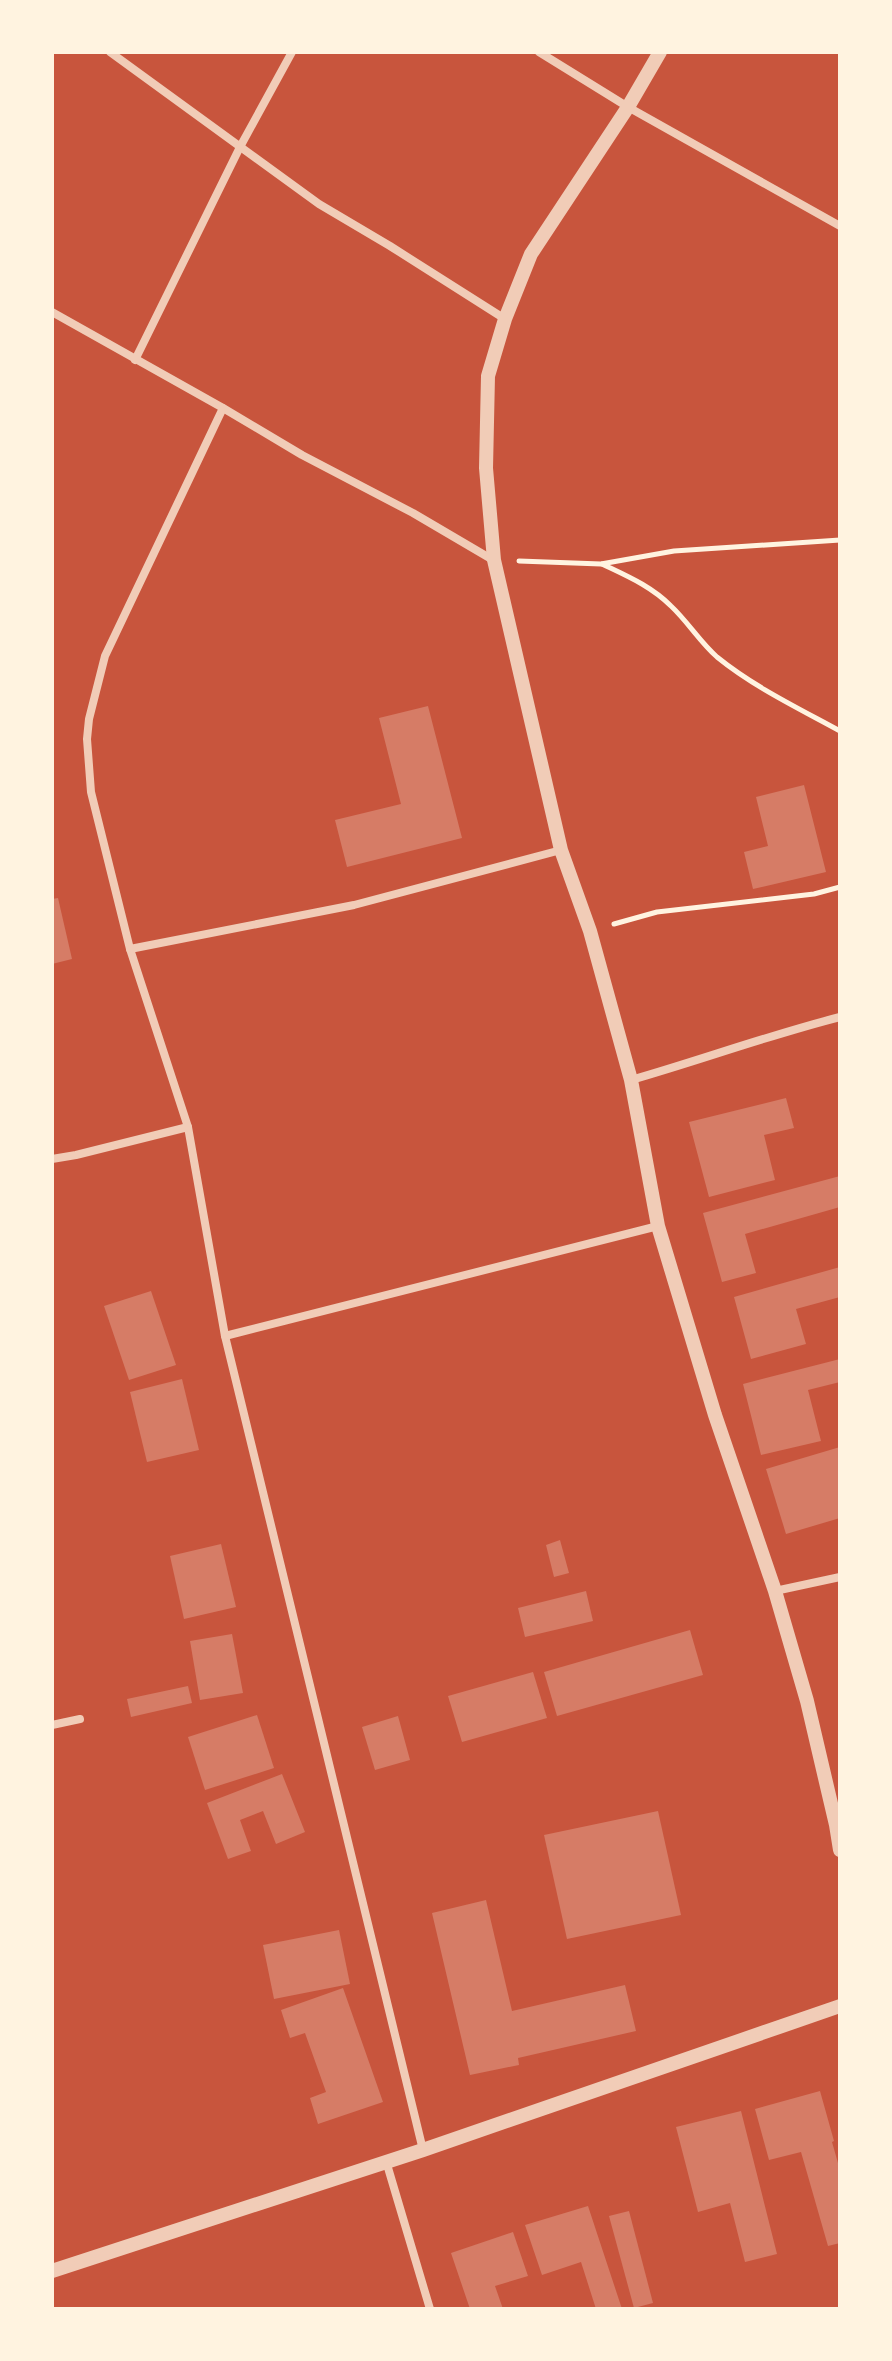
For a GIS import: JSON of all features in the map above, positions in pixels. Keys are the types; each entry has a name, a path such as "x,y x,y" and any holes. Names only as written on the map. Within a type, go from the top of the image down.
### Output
{"street":[{"path":"110,52 319,204 505,319"},
{"path":"135,360 240,147 292,52"},
{"path":"539,52 628,107 840,226"},
{"path":"660,52 628,107 531,254 505,319 488,376 486,468 494,560 561,850 590,931 631,1080 658,1226 715,1415 775,1591 807,1701 840,1850"},
{"path":"52,312 494,560"},
{"path":"223,408 105,656 89,719 87,739 91,792 130,949 188,1127 225,1336 423,2150"},
{"path":"130,949 354,905 561,850"},
{"path":"631,1080 775,1033 840,1017"},
{"path":"52,1159 188,1127"},
{"path":"225,1336 658,1226"},
{"path":"775,1591 840,1577"},
{"path":"52,1725 80,1719"},
{"path":"52,2271 423,2150 840,2006"},
{"path":"386,2161 430,2309"}],"path":[{"path":"494,560 601,564 674,551 840,540"},
{"path":"601,564 656,592 715,655 746,678 840,731"},
{"path":"590,931 657,912 814,894 840,887"}],"building":[{"path":"428,706 462,838 347,867 335,820 401,804 379,718"},
{"path":"804,785 826,872 753,889 744,852 768,846 756,797"},
{"path":"58,898 72,959 52,964 52,899"},
{"path":"786,1098 794,1128 764,1135 775,1180 709,1197 689,1122"},
{"path":"840,1176 840,1207 745,1234 756,1273 722,1282 703,1213"},
{"path":"840,1267 840,1297 796,1309 806,1344 751,1359 734,1297"},
{"path":"151,1291 176,1365 129,1380 104,1306"},
{"path":"840,1359 840,1382 808,1390 821,1441 761,1455 743,1384"},
{"path":"182,1379 199,1450 147,1462 130,1392"},
{"path":"840,1447 840,1518 786,1534 766,1469"},
{"path":"560,1540 569,1573 554,1577 546,1545"},
{"path":"221,1544 236,1607 184,1619 170,1556"},
{"path":"586,1591 593,1621 525,1637 518,1608"},
{"path":"690,1630 703,1675 557,1716 544,1672"},
{"path":"232,1634 243,1693 200,1700 190,1641"},
{"path":"533,1672 547,1718 462,1742 448,1696"},
{"path":"188,1686 192,1703 131,1717 127,1699"},
{"path":"257,1715 274,1768 205,1790 188,1737"},
{"path":"398,1716 410,1760 375,1770 362,1727"},
{"path":"282,1774 305,1832 276,1844 263,1811 240,1820 251,1851 228,1859 207,1803"},
{"path":"658,1811 681,1915 567,1939 544,1835"},
{"path":"486,1900 512,2011 625,1985 636,2031 518,2058 519,2065 470,2075 432,1913"},
{"path":"339,1930 350,1984 274,1999 263,1945"},
{"path":"343,1988 383,2102 318,2124 310,2098 326,2092 305,2033 290,2038 281,2010"},
{"path":"820,2091 840,2170 840,2243 828,2246 801,2152 769,2160 755,2109"},
{"path":"741,2111 777,2254 745,2262 730,2203 698,2212 676,2127"},
{"path":"588,2206 622,2309 596,2309 581,2262 542,2275 525,2225"},
{"path":"629,2211 653,2303 634,2308 609,2216"},
{"path":"513,2232 528,2276 495,2286 503,2309 470,2309 451,2253"}]}
